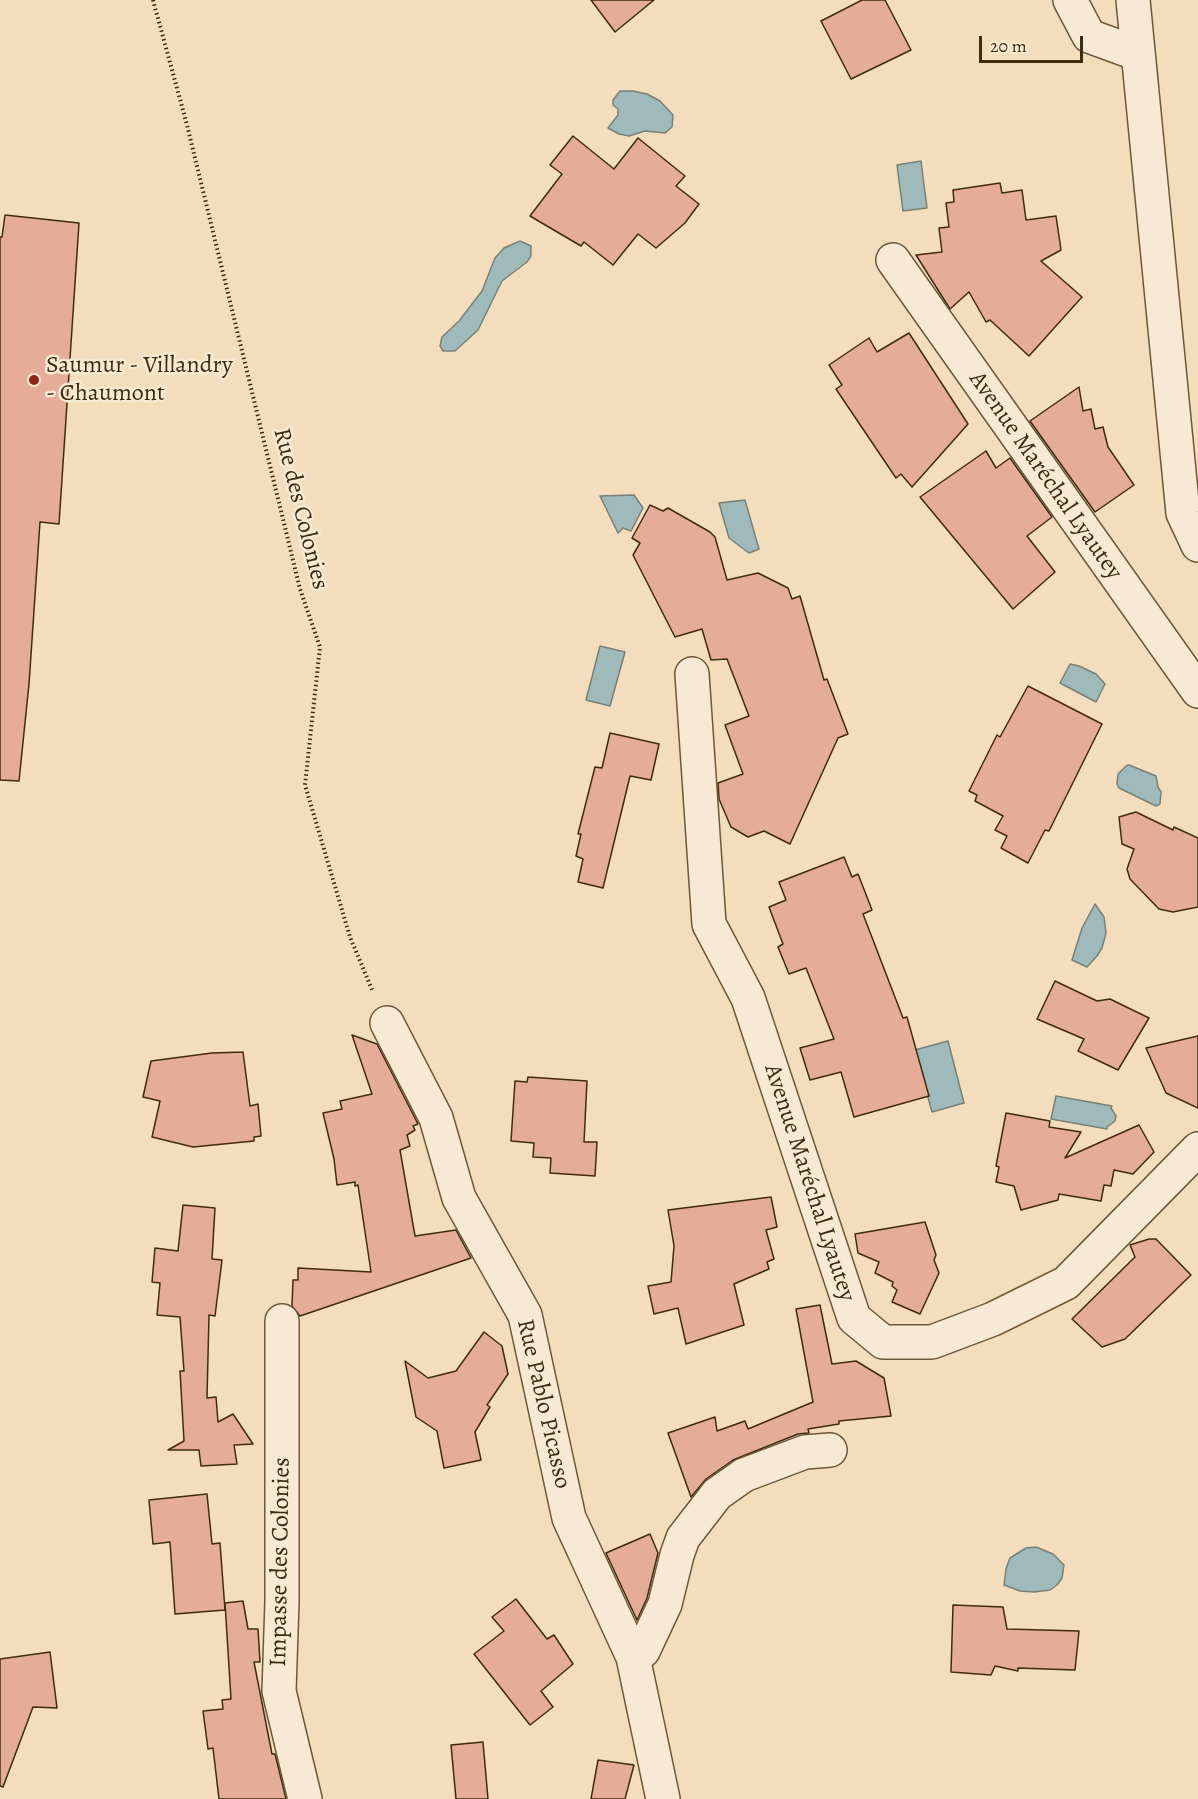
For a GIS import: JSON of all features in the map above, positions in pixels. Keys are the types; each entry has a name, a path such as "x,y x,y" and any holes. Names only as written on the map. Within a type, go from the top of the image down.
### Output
{"street":[{"path":"1070,0 1089,36 1138,54"},
{"path":"1133,0 1183,513 1198,545"},
{"name":"Avenue Maréchal Lyautey","path":"893,260 1198,691"},
{"name":"Avenue Maréchal Lyautey","path":"692,674 709,924 748,998 854,1318 883,1342 932,1342 993,1319 1066,1283 1198,1149"},
{"name":"Rue Pablo Picasso","path":"387,1023 436,1118 459,1198 525,1315 569,1518 633,1657 663,1799"},
{"name":"Impasse des Colonies","path":"282,1321 282,1602 279,1691 305,1799"},
{"path":"633,1657 643,1651 665,1604 683,1538 717,1494 744,1475 805,1452 830,1450"}],"path":[{"name":"Rue des Colonies","path":"153,0 187,125 300,589 320,647 305,785 350,937 387,1023"}],"water":[{"path":"620,91 647,94 660,101 673,115 672,127 665,133 645,131 629,136 608,128 618,115 618,109 613,105 613,100"},
{"path":"921,161 927,208 903,211 897,165"},
{"path":"520,241 531,246 531,256 527,262 502,281 478,330 455,351 443,351 440,346 442,337 459,321 482,291 495,258 504,248"},
{"path":"634,495 643,508 631,531 623,528 618,533 600,496"},
{"path":"745,500 759,549 749,553 729,538 719,503"},
{"path":"600,646 625,652 610,706 586,700"},
{"path":"1070,664 1096,674 1105,684 1096,702 1060,683"},
{"path":"1129,765 1156,776 1161,792 1160,804 1156,806 1119,788 1118,774"},
{"path":"1095,904 1104,917 1106,933 1102,948 1087,967 1072,960 1082,928"},
{"path":"948,1041 964,1103 932,1112 915,1050"},
{"path":"1056,1096 1112,1106 1116,1116 1115,1121 1107,1129 1051,1119"},
{"path":"1036,1547 1053,1554 1064,1565 1062,1578 1057,1585 1050,1590 1034,1592 1020,1591 1004,1585 1010,1558 1026,1548"}],"building":[{"path":"591,0 654,0 615,32"},
{"path":"862,0 885,0 911,50 851,79 821,21"},
{"path":"573,136 614,169 638,138 685,176 676,186 699,204 685,223 656,248 638,234 613,265 584,242 581,246 530,216 562,174 550,165"},
{"path":"1000,183 1002,193 1022,190 1026,220 1056,216 1061,250 1041,261 1082,297 1029,356 990,320 986,322 969,292 950,309 916,255 942,252 939,228 949,227 946,203 954,202 953,190"},
{"name":"Saumur - Villandry - Chaumont","path":"5,215 79,223 59,524 40,522 29,684 19,781 0,780 0,237 2,237"},
{"path":"909,333 968,424 912,487 901,474 896,478 836,389 842,385 829,365 869,338 877,352"},
{"path":"1079,387 1083,411 1091,409 1095,429 1103,427 1108,447 1134,485 1095,512 1030,421"},
{"path":"986,451 996,468 1010,458 1052,517 1027,536 1055,572 1013,609 920,497"},
{"path":"650,505 663,511 668,508 710,532 715,537 727,580 758,573 788,588 792,599 800,596 824,680 827,679 848,734 838,738 790,844 764,831 748,837 731,827 719,799 718,783 743,774 725,725 749,716 727,659 711,660 702,629 675,637 633,555 640,543 632,538"},
{"path":"1028,686 1102,724 1049,831 1045,830 1028,863 1001,848 1007,836 995,830 1003,816 975,801 977,795 969,791 997,735 1000,737"},
{"path":"610,733 659,744 651,780 630,776 603,888 578,882 583,859 576,856 581,834 578,834 595,767 602,768"},
{"path":"1136,812 1173,830 1174,827 1198,838 1198,907 1173,912 1159,909 1130,879 1127,869 1134,849 1122,844 1119,817"},
{"path":"844,857 852,877 858,874 872,910 863,914 903,1018 907,1017 929,1096 854,1117 841,1072 810,1080 800,1048 834,1039 806,968 789,974 778,947 783,944 769,907 786,900 779,882"},
{"path":"1055,981 1097,1001 1110,999 1149,1018 1118,1070 1078,1051 1084,1039 1037,1019"},
{"path":"352,1035 377,1044 418,1124 413,1126 415,1130 407,1135 410,1146 400,1150 415,1236 456,1230 471,1258 300,1316 292,1306 293,1280 298,1280 298,1268 371,1272 358,1185 355,1186 355,1182 337,1185 334,1159 323,1113 342,1109 340,1101 372,1094"},
{"path":"1198,1036 1198,1108 1166,1093 1146,1048"},
{"path":"243,1052 250,1106 258,1104 261,1136 254,1137 254,1141 193,1147 152,1137 160,1101 143,1097 151,1061 212,1053"},
{"path":"528,1077 587,1081 584,1142 597,1142 595,1176 550,1173 551,1158 533,1157 534,1143 511,1141 515,1081 527,1082"},
{"path":"1006,1113 1050,1121 1049,1127 1081,1132 1065,1158 1139,1125 1154,1152 1133,1174 1114,1170 1111,1186 1104,1185 1101,1201 1059,1194 1058,1200 1021,1210 1014,1186 996,1182 999,1167 996,1166"},
{"path":"771,1197 777,1227 766,1230 774,1259 767,1262 769,1269 734,1284 744,1325 686,1344 678,1308 654,1314 648,1286 671,1282 674,1246 668,1210"},
{"path":"183,1205 215,1208 212,1259 222,1260 215,1316 209,1315 207,1398 216,1397 218,1422 233,1414 253,1444 234,1445 237,1464 201,1466 199,1450 168,1450 184,1441 180,1371 184,1371 180,1317 157,1315 160,1283 152,1282 155,1248 178,1251"},
{"path":"925,1222 936,1255 934,1260 939,1273 920,1314 892,1302 897,1290 892,1286 893,1282 875,1273 879,1262 858,1253 855,1234"},
{"path":"1156,1239 1191,1275 1125,1339 1102,1347 1072,1319 1135,1257 1130,1245"},
{"path":"820,1305 832,1364 856,1361 884,1378 891,1416 839,1421 839,1424 808,1429 809,1433 798,1434 733,1460 706,1479 691,1497 668,1433 715,1417 717,1431 745,1421 748,1429 813,1402 796,1309"},
{"path":"484,1332 502,1346 508,1374 487,1405 490,1407 475,1432 481,1460 444,1468 437,1431 416,1417 405,1361 428,1378 456,1371"},
{"path":"207,1494 212,1544 220,1543 225,1610 175,1614 170,1542 153,1544 149,1500"},
{"path":"650,1534 658,1553 647,1598 637,1620 606,1553"},
{"path":"516,1599 547,1639 554,1635 573,1664 541,1691 553,1707 530,1725 474,1654 504,1631 492,1617"},
{"path":"243,1601 248,1629 258,1629 260,1662 254,1662 272,1754 275,1754 286,1799 219,1799 213,1748 208,1749 203,1711 223,1709 222,1700 231,1699 225,1603"},
{"path":"953,1605 1003,1607 1007,1629 1079,1631 1075,1670 1018,1668 1018,1671 995,1666 991,1675 951,1672"},
{"path":"50,1652 57,1708 33,1707 3,1787 0,1786 0,1659"},
{"path":"483,1742 488,1799 456,1799 451,1745"},
{"path":"598,1760 634,1765 625,1799 591,1799"}],"place":[{"name":"Saumur - Villandry - Chaumont","path":"34,380"}]}
